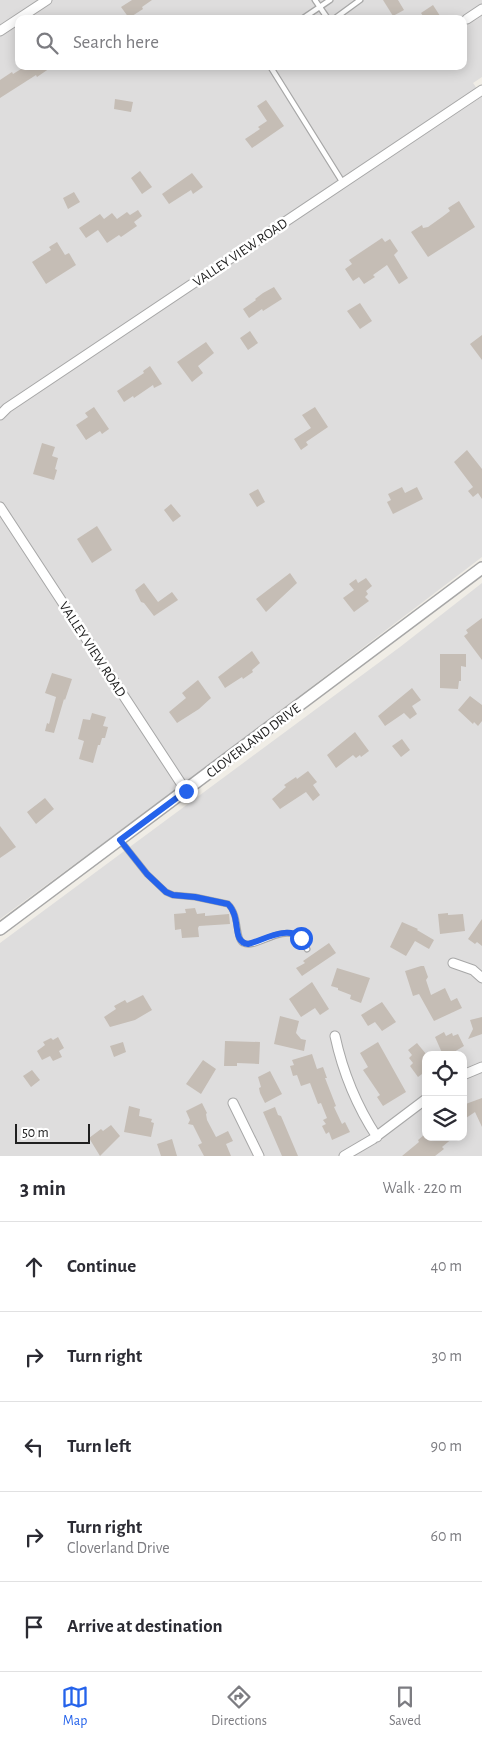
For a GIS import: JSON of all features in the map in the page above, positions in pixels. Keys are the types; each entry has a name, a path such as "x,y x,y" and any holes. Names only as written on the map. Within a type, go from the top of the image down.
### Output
{"street":[{"path":"24,15 47,0"},
{"path":"467,19 482,9"},
{"path":"0,31 15,21"},
{"name":"VALLEY VIEW ROAD","path":"0,415 7,408 482,90"},
{"name":"VALLEY VIEW ROAD","path":"0,507 186,791"},
{"name":"CLOVERLAND DRIVE","path":"0,929 482,568"},
{"path":"453,963 472,970 482,978"},
{"path":"335,1036 341,1064 350,1087 360,1111 377,1137"},
{"path":"467,1073 482,1067"},
{"path":"344,1156 377,1137 422,1102"},
{"path":"233,1103 259,1156"}],"lane":[{"path":"315,0 325,15"},
{"path":"308,15 330,0"},
{"path":"339,15 360,0"},
{"path":"272,70 343,183"},
{"path":"120,840 147,874 166,892 173,895 195,897 228,904 236,914 238,938 242,943 248,944 280,934 290,933 299,936 307,949"}],"shaded area":[{"path":"0,0 482,0 482,77 473,83 482,96 482,557 193,777 0,919"},
{"path":"482,583 482,1156 0,1156 0,943 400,647"}],"building":[{"path":"132,0 152,0 134,15 127,15 121,7"},
{"path":"383,0 398,0 404,10 392,15"},
{"path":"433,5 439,15 422,15 421,13"},
{"path":"20,70 47,70 0,98 0,80 12,72 13,74"},
{"path":"115,99 133,102 131,112 114,109"},
{"path":"266,100 284,126 252,148 245,139 260,129 258,127 267,121 257,106"},
{"path":"140,171 152,187 142,194 131,178"},
{"path":"192,173 203,187 193,194 191,190 169,204 162,194"},
{"path":"74,192 80,202 68,209 63,198"},
{"path":"459,201 475,227 428,257 411,232 422,225 423,228 428,227 450,211 448,208"},
{"path":"138,210 142,216 134,222 137,226 121,237 119,235 107,243 98,230 86,238 79,228 100,214 104,219 112,213 117,219 127,212 130,215"},
{"path":"382,238 385,242 390,239 398,251 394,255 408,278 399,284 387,265 373,275 375,277 364,284 359,277 353,281 345,269 352,264 349,260"},
{"path":"57,242 65,255 69,253 76,265 46,284 32,262 51,250 49,247"},
{"path":"274,287 282,299 249,318 243,309"},
{"path":"360,303 372,321 360,329 347,311"},
{"path":"250,331 258,343 248,350 240,338"},
{"path":"482,335 482,360 470,344"},
{"path":"206,342 214,353 198,366 203,373 192,382 177,362"},
{"path":"150,366 162,384 154,388 153,385 134,398 133,396 124,402 117,391 144,373 143,371"},
{"path":"94,407 109,429 102,434 100,431 86,440 76,425 88,417 85,413"},
{"path":"315,407 328,427 306,442 308,445 301,450 294,439 311,428 302,415"},
{"path":"42,443 55,447 52,456 58,458 54,480 33,474"},
{"path":"467,450 482,469 482,499 478,493 473,497 468,491 473,487 454,462"},
{"path":"402,487 405,493 417,487 423,499 393,514 387,502 391,500 388,494"},
{"path":"258,489 265,502 257,507 249,494"},
{"path":"171,504 181,516 173,522 164,510"},
{"path":"97,526 112,550 92,563 77,539"},
{"path":"290,573 297,583 266,612 256,599"},
{"path":"366,578 372,586 366,591 368,594 365,597 369,601 354,612 343,598 354,590 349,584 356,579 358,583"},
{"path":"144,583 158,602 172,592 178,600 154,616 144,603 141,602 135,590"},
{"path":"482,618 482,660 464,636 468,633 466,630"},
{"path":"252,651 260,663 252,670 253,672 225,688 218,677"},
{"path":"440,654 466,654 466,667 461,666 461,681 459,681 458,689 440,688"},
{"path":"52,673 72,679 54,733 45,731 47,723 49,724 56,697 45,693"},
{"path":"198,680 211,698 199,709 177,723 169,712 186,698 182,693"},
{"path":"412,688 421,700 412,706 417,714 410,719 404,713 385,726 378,716"},
{"path":"470,696 482,705 482,721 478,726 474,722 473,724 458,710"},
{"path":"92,713 106,717 103,726 108,727 105,738 102,738 100,745 98,745 93,763 79,759 84,741 78,739 83,719 90,720"},
{"path":"355,732 369,751 361,757 360,755 356,758 353,755 336,768 327,755"},
{"path":"402,739 410,750 401,757 392,746"},
{"path":"308,771 317,782 313,785 320,795 313,801 306,792 280,809 272,799 286,787 284,785"},
{"path":"45,798 54,809 36,824 27,812"},
{"path":"0,826 16,847 0,858"},
{"path":"195,908 197,914 205,913 205,916 229,914 230,924 199,926 199,937 182,938 181,929 175,930 174,914 186,913 185,909"},
{"path":"448,913 448,915 463,914 465,931 440,934 438,914"},
{"path":"482,919 482,946 468,939"},
{"path":"402,922 418,929 434,940 429,949 415,941 406,956 390,947"},
{"path":"329,943 336,953 302,976 296,968"},
{"path":"424,966 428,977 426,980 431,995 445,988 451,1001 457,998 462,1008 434,1021 419,994 413,996 405,971"},
{"path":"337,968 370,978 361,1003 350,999 351,995 331,986"},
{"path":"312,982 329,1009 320,1015 315,1008 301,1017 289,999"},
{"path":"143,995 152,1010 135,1020 110,1027 104,1017 116,1009 114,1006 125,1000 127,1003"},
{"path":"382,1002 396,1022 382,1031 375,1022 368,1026 361,1015"},
{"path":"280,1016 299,1021 296,1033 301,1039 306,1040 304,1051 274,1044"},
{"path":"482,1017 482,1034 468,1039 473,1029 470,1020"},
{"path":"444,1032 446,1036 452,1033 453,1036 458,1034 464,1046 456,1051 441,1051 435,1037"},
{"path":"58,1037 64,1048 59,1051 62,1057 53,1061 50,1056 42,1060 37,1051 45,1045 43,1042"},
{"path":"225,1041 260,1042 259,1064 237,1063 237,1066 224,1066"},
{"path":"123,1042 126,1052 114,1057 110,1046"},
{"path":"378,1042 406,1092 383,1106 377,1097 380,1095 363,1070 368,1067 360,1053"},
{"path":"417,1043 424,1051 422,1051 422,1074 418,1077 410,1066 413,1063 409,1058 412,1055 408,1050"},
{"path":"312,1054 317,1069 323,1067 327,1078 325,1078 336,1106 334,1107 342,1124 345,1122 350,1132 332,1140 329,1132 326,1134 322,1126 326,1124 323,1120 327,1118 321,1103 318,1104 310,1083 301,1086 297,1075 293,1076 290,1066 294,1065 292,1060"},
{"path":"203,1060 216,1069 201,1094 186,1084"},
{"path":"32,1070 40,1080 31,1087 23,1076"},
{"path":"270,1071 282,1094 265,1103 260,1093 259,1088 261,1087 258,1077"},
{"path":"482,1098 482,1127 475,1112 467,1117 467,1104"},
{"path":"202,1103 207,1113 207,1120 216,1137 228,1131 233,1141 226,1144 231,1156 204,1156 198,1145 202,1143 193,1125 188,1124 190,1120 186,1111"},
{"path":"129,1106 140,1109 139,1116 152,1119 151,1122 154,1123 151,1137 124,1132"},
{"path":"275,1107 278,1115 281,1116 298,1156 282,1156 263,1112"},
{"path":"111,1125 120,1136 100,1156 89,1138 101,1129 103,1131"},
{"path":"422,1137 422,1141 449,1141 442,1147 444,1149 435,1156 402,1156 419,1142 418,1140"},
{"path":"172,1139 177,1156 161,1156 157,1144"}],"route":[{"path":"186,791 120,840 147,874 166,892 178,896 195,897 228,904 236,914 238,938 242,943 257,942 286,933 297,935 301,938"}]}
